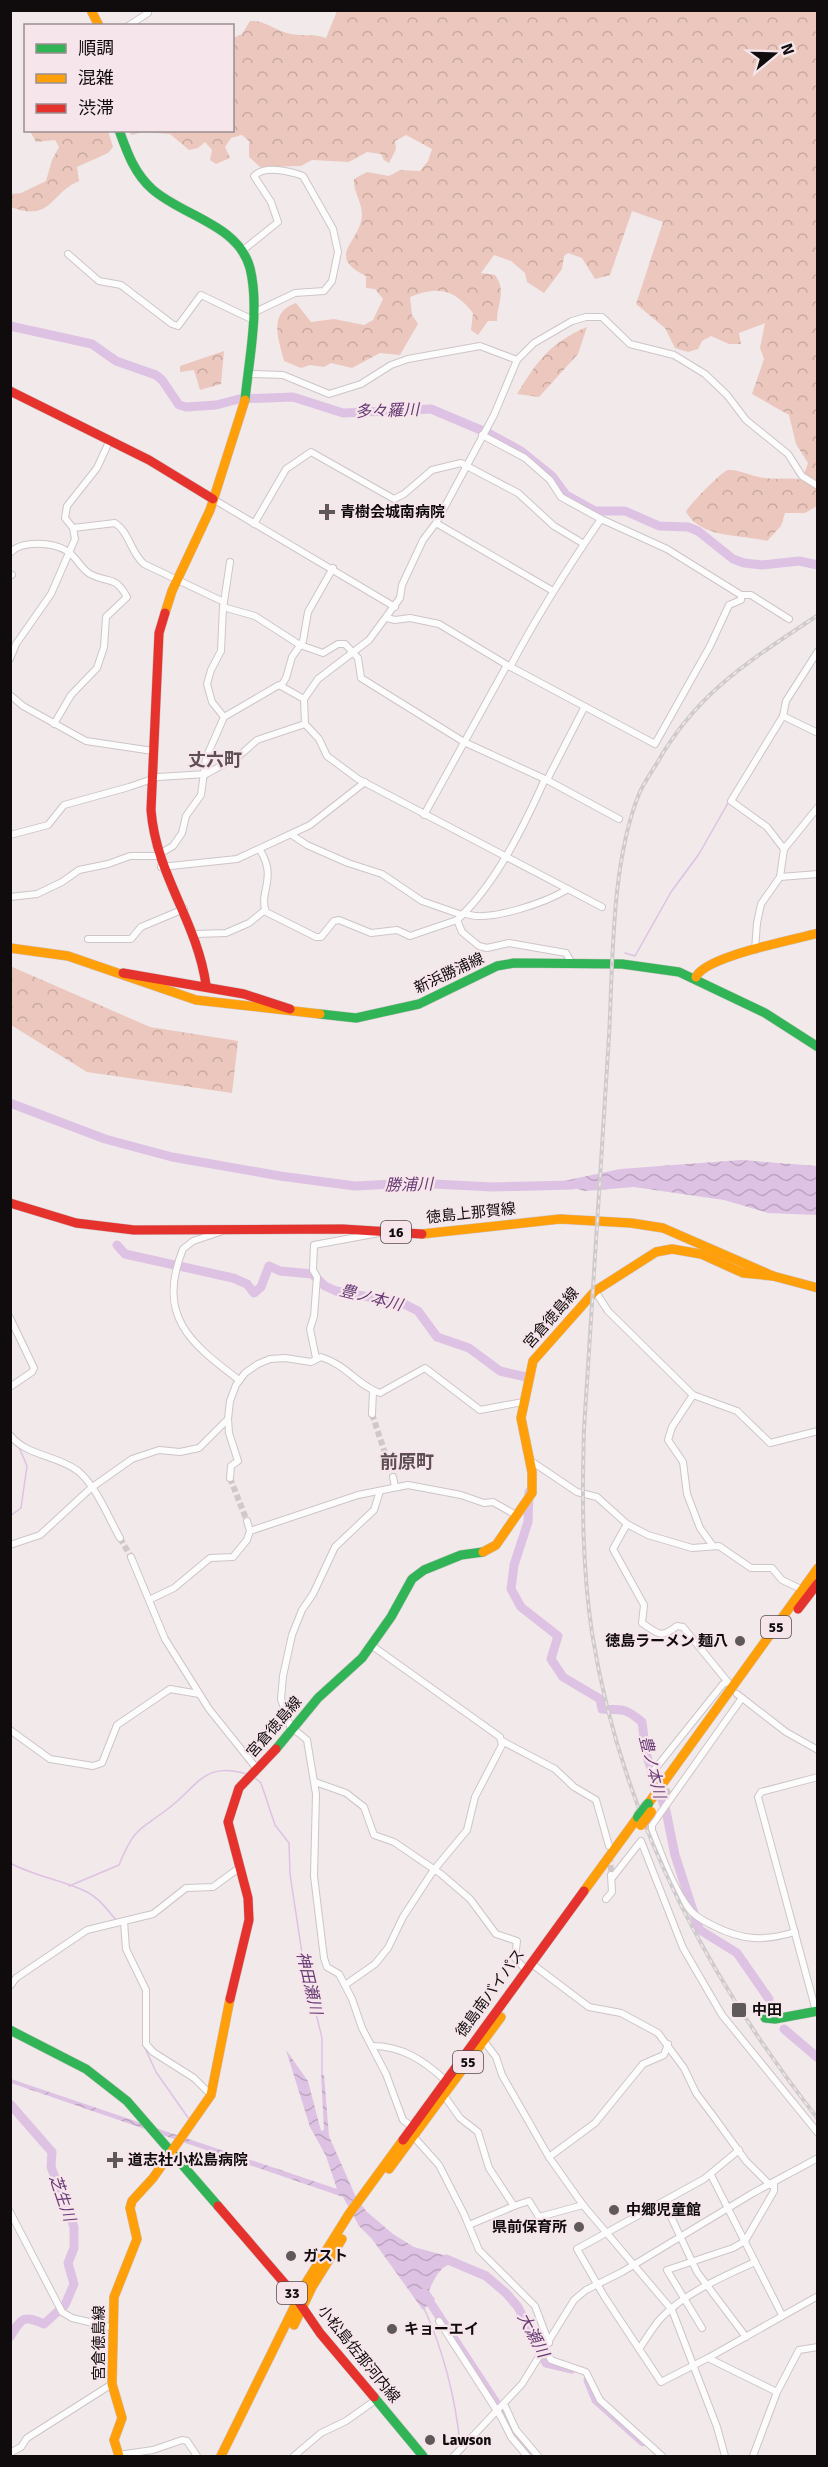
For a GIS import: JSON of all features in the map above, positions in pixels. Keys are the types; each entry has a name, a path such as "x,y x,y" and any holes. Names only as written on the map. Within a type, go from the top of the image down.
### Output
{"main road":[{"path":"91,10 98,24"},
{"path":"120,132 133,166 151,188 172,204 226,233 242,251 253,277 250,374 243,411 213,499 195,546 177,581 159,633 150,824 160,867 184,909 195,934 206,985"},
{"path":"10,391 149,460 213,499"},
{"path":"696,977 705,966 818,933"},
{"name":"新浜勝浦線","path":"10,948 59,954 196,1000 297,1014 356,1018 390,1012 440,996 497,966 530,961 642,965 696,977 765,1013 818,1047"},
{"path":"117,973 140,974 160,981 206,985 280,1005 297,1014"},
{"name":"徳島上那賀線","path":"10,1203 57,1218 95,1226 221,1231 438,1234 560,1219 652,1225 773,1276 818,1288"},
{"name":"宮倉徳島線","path":"119,2456 114,2440 122,2418 112,2384 114,2297 137,2239 130,2208 132,2201 146,2187 211,2095 237,1961 249,1920 248,1898 230,1833 229,1813 239,1788 293,1730 318,1698 355,1666 418,1574 461,1555 492,1549 532,1493 531,1461 520,1426 533,1361 595,1291 656,1252 667,1249 700,1253 761,1278 773,1276"},
{"name":"徳島南バイパス","path":"810,1595 818,1568"},
{"name":"徳島南バイパス","path":"221,2457 300,2304 351,2217 735,1689 818,1583"},
{"path":"765,2018 817,2011"},
{"name":"小松島佐那河内線","path":"10,2030 104,2081 146,2123 300,2304 423,2457"},
{"name":"徳島南バイパス","path":"441,2092 445,2080 480,2038"},
{"name":"徳島南バイパス","path":"229,2457 300,2304"}],"street":[{"path":"131,24 148,13 146,10"},
{"path":"68,254 99,281 121,285 172,324 178,326 201,295 253,317 295,293 324,291 332,281 338,252 334,234 319,202 303,176 280,169 261,171 254,176 271,202 278,222 242,251"},
{"path":"603,907 424,815 365,782 327,756 319,739 305,724 304,699 318,679 369,640 395,607 423,540 436,523 484,432 517,360 534,343 572,321 586,317 602,317 630,344 674,355 705,374 727,395 746,420 788,454 802,476 818,486"},
{"path":"250,374 283,375 329,394 361,384 391,365 408,359 480,346 517,360"},
{"path":"484,432 525,458 550,480 561,497 601,519 667,549 741,595 751,596 789,619"},
{"path":"10,659 16,644 51,594 75,539 73,528 65,518 67,506 97,468 109,442"},
{"path":"254,524 286,470 307,452 351,473 383,495 394,499 438,467 466,464 518,493 554,526 584,544"},
{"path":"213,499 333,568 395,607"},
{"path":"424,815 508,666 528,639 536,617 601,519"},
{"path":"73,528 115,523 123,530 137,558 177,581 255,616 300,645 323,653 338,644 345,644 358,658 361,678 464,742 546,779 619,819"},
{"path":"436,523 553,591"},
{"path":"10,554 18,547 31,544 69,552 90,574 114,580 126,595 127,600 106,617 105,647 97,668 71,695 54,724"},
{"path":"224,717 212,702 207,684 211,670 222,651 224,604 230,562"},
{"path":"281,686 286,678 292,657 300,645 308,612 333,568"},
{"path":"387,618 410,618 439,624 508,666 655,744 710,646 729,605 741,600 741,595"},
{"path":"784,849 767,827 746,809 731,801 783,716 786,701 818,651"},
{"path":"10,897 31,896 86,868 108,864 130,856 156,856 179,839 186,816 201,795 207,753 224,717 263,696 276,686 281,686 295,697 304,699"},
{"path":"10,695 23,706 86,741 153,751"},
{"path":"265,910 288,925 316,937 325,934 334,921 339,920 371,933 397,930 410,936 461,916 505,857 584,708"},
{"path":"783,716 818,733"},
{"path":"10,835 48,825 64,805 129,788 152,778 203,775 223,767 257,740 305,724"},
{"path":"160,867 224,862 260,850 292,835 328,812 365,782"},
{"path":"755,950 761,904 780,877 784,849 818,807"},
{"path":"292,835 307,845 348,863 382,874 422,901 461,916 476,917 531,906 550,900 568,889"},
{"path":"195,934 226,933 249,923 265,910 269,876 266,859 260,850"},
{"path":"780,877 818,874"},
{"path":"88,939 131,939 141,927 184,909"},
{"path":"461,916 462,932 479,946 487,948 519,944 566,953 571,962"},
{"path":"221,1231 186,1245 179,1259 173,1298 181,1328 205,1354 239,1380"},
{"path":"316,1358 310,1329 314,1316 317,1277 313,1270 314,1245 333,1240 376,1235 380,1232"},
{"path":"595,1291 608,1311 693,1395 737,1411 770,1443 818,1431"},
{"path":"10,1318 34,1368 32,1372 10,1387"},
{"path":"230,1478 231,1466 238,1461 229,1433 230,1401 239,1380 245,1373 270,1359 285,1358 311,1362 316,1358 337,1362 373,1391 386,1391 424,1368 480,1410 524,1402"},
{"path":"372,1414 373,1391"},
{"path":"693,1395 672,1427 668,1440 683,1462 687,1494 700,1528 713,1546"},
{"path":"10,1545 40,1535 91,1488 136,1457 159,1450 180,1452 199,1448 228,1419"},
{"path":"10,1435 19,1446 76,1470 91,1488 120,1538"},
{"path":"531,1461 577,1492 597,1497 627,1524 648,1535 692,1548 713,1546 728,1550 751,1568 772,1568 782,1580 810,1595"},
{"path":"393,1477 395,1487"},
{"path":"250,1531 358,1495 395,1487 417,1486 484,1503 493,1502 516,1515"},
{"path":"380,1491 374,1510 335,1547 313,1594 302,1610 292,1635 283,1676 281,1699 293,1730 307,1740 315,1782 317,1846 314,1876 320,1914 321,1943 327,1967 339,1974 345,1985 403,2120 439,2165 469,2225 478,2250 535,2306 545,2350 551,2360 586,2372 600,2400 662,2457"},
{"path":"149,1600 174,1588 206,1560 233,1557 247,1540 250,1531 247,1521"},
{"path":"627,1524 613,1549 644,1605 642,1623 660,1635 666,1635 677,1626 683,1627 735,1689 786,1732 818,1750"},
{"path":"131,1557 165,1639 199,1694 257,1769"},
{"path":"371,1645 426,1687 500,1737 502,1741 555,1769 574,1787 596,1800 609,1846"},
{"path":"10,1730 44,1757 93,1766 102,1763 106,1757 117,1725 125,1718 170,1689 199,1694"},
{"path":"659,1779 655,1769 735,1689"},
{"path":"735,1689 652,1825 652,1830 673,1879 691,1911 738,1938 768,1939 795,1932"},
{"path":"345,1985 363,1974 388,1948 403,1917 433,1871 466,1830 475,1797 502,1741"},
{"path":"817,2011 758,1794 818,1777"},
{"path":"315,1782 346,1793 364,1807 374,1835 393,1842 470,1899 496,1934 517,1941 515,1958 589,2007 621,2013 658,2034 668,2044 690,2077 696,2093 739,2151 772,2183 774,2191 745,2241 733,2248 667,2270 702,2328"},
{"path":"607,1898 612,1892 611,1875 641,1841 683,1948 722,2015 818,2133"},
{"path":"10,1986 16,1978 80,1934 108,1923 153,1914 186,1888 213,1887 239,1868"},
{"path":"124,1921 126,1949 146,1990 146,2044 153,2052 194,2078 211,2095"},
{"path":"480,2038 496,2057 502,2075 549,2157 606,2234 672,2310 717,2427 725,2457"},
{"path":"549,2157 595,2123 643,2064 664,2055 668,2044"},
{"path":"372,2046 393,2048 419,2057 445,2080"},
{"path":"441,2092 460,2118 478,2132 489,2168 514,2206"},
{"path":"739,2151 711,2175 577,2249 639,2349 664,2383 818,2296"},
{"path":"454,2457 501,2408 545,2350 574,2300 597,2284 818,2158"},
{"path":"711,2175 782,2315"},
{"path":"469,2225 529,2201 539,2217 583,2205"},
{"path":"664,2202 707,2286 746,2337"},
{"path":"10,2212 61,2310 72,2318 114,2328"},
{"path":"639,2349 661,2318 707,2286 755,2262"},
{"path":"439,2321 516,2430 538,2457"},
{"path":"753,2457 777,2392 798,2350 818,2347"},
{"path":"708,2358 777,2392"},
{"path":"10,2453 21,2446 27,2438 112,2384"},
{"path":"294,2457 321,2433 346,2421 377,2399"},
{"path":"501,2408 511,2437 527,2457"},
{"path":"119,2456 153,2450 187,2440 197,2457"}],"green space":[{"path":"337,11 817,11 817,506 805,513 785,513 781,526 767,541 712,531 693,521 686,512 719,476 728,470 765,478 802,480 808,463 796,444 789,415 752,394 764,359 760,348 765,323 739,333 741,344 729,344 711,336 702,341 698,349 688,352 675,348 665,328 636,304 663,222 632,211 610,275 595,279 582,258 568,253 564,256 562,269 544,293 527,282 525,273 511,261 494,255 481,273 495,275 499,281 501,292 497,321 488,321 478,335 471,330 473,313 460,299 446,292 430,291 410,297 412,315 418,324 400,355 380,353 352,368 331,363 324,367 310,365 301,368 284,361 277,327 281,313 287,307 296,303 311,322 334,319 364,325 373,320 383,299 375,289 366,288 366,276 354,269 346,255 360,225 362,215 354,179 367,172 389,176 400,170 420,171 428,161 432,149 406,135 395,141 396,149 389,163 381,154 367,152 349,162 312,160 301,166 260,167 249,157 249,141 242,135 231,138 225,147 230,158 216,164 210,160 212,150 205,142 198,148 189,150 170,134 143,132 234,132 234,38 242,34 250,21 260,22 292,34 326,38"},
{"path":"31,132 108,132 113,147 108,153 77,167 79,181 69,186 49,204 42,209 24,211 11,207 11,194 21,193 46,181 52,160 59,147 55,140 36,142"},
{"path":"587,327 578,354 539,397 517,394 538,362 554,346"},
{"path":"224,351 221,384 200,390 194,370 180,372 180,366"},
{"path":"10,966 150,1027 238,1041 232,1093 87,1072 11,1025"}],"water":[{"path":"741,1160 817,1166 817,1215 768,1213 724,1200 634,1187 585,1191 554,1183 620,1169"},
{"path":"286,2050 308,2081 321,2131 324,2130 321,2075 324,2075 329,2136 355,2195 366,2211 393,2234 414,2247 458,2259 439,2273 429,2291 435,2299 423,2310 372,2239 359,2226 343,2197 11,2083 11,2079 337,2189 326,2156 310,2127"}],"waterway":[{"name":"多々羅川","path":"10,326 92,344 116,361 156,375 179,405 186,407 216,405 239,399 293,397 343,413 431,409 488,433 521,451 552,476 566,495 595,511 625,511 659,526 688,527 698,531 733,559 744,563 762,565 799,561 818,565"},
{"path":"625,953 635,956 671,892 699,854 728,803"},
{"path":"131,853 147,853"},
{"path":"69,873 78,868"},
{"name":"勝浦川","path":"10,1103 105,1139 172,1157 280,1176 355,1186 414,1183 493,1187 573,1185"},
{"name":"豊ノ本川","path":"117,1245 125,1254 233,1278 247,1284 254,1293 261,1287 269,1266 280,1271 312,1274 325,1286 336,1291 402,1303 418,1311 437,1337 469,1348 500,1371 526,1377"},
{"path":"10,1516 21,1508 27,1466 19,1447"},
{"name":"豊ノ本川","path":"529,1492 528,1522 514,1565 511,1589 521,1607 558,1636 551,1659 563,1677 600,1699 602,1709 626,1711 642,1722 646,1754 666,1811 675,1855 700,1930 737,1953 769,1999"},
{"name":"神田瀬川","path":"69,1886 119,1865 129,1843 139,1830 169,1808 203,1777 221,1771 247,1774"},
{"name":"神田瀬川","path":"255,1778 261,1783 275,1825 289,1843 290,1874 303,1960 322,2038 322,2075"},
{"name":"神田瀬川","path":"10,1863 90,1894 116,1920"},
{"path":"126,1955 137,1978"},
{"path":"143,2011 144,2046 156,2072 189,2119"},
{"name":"豊ノ本川","path":"784,2029 818,2058"},
{"name":"芝生川","path":"10,2104 52,2152 51,2167 74,2227 74,2248 68,2263 74,2284 65,2305 44,2324 32,2319 20,2322 10,2337"},
{"name":"大瀬川","path":"446,2259 486,2276 506,2293 518,2307 546,2363 572,2369"},
{"name":"神田瀬川","path":"424,2293 502,2412 512,2433 531,2456"},
{"path":"424,2308 448,2375 460,2445"},
{"name":"大瀬川","path":"588,2380 596,2400 643,2442"}],"tunnel":[{"path":"372,1414 393,1477"},
{"path":"230,1478 247,1521"},
{"path":"120,1538 131,1557"},
{"path":"661,1782 670,1795"},
{"path":"610,1856 611,1873"}],"railway":[{"path":"818,615 748,663 708,696 673,738 645,782 630,821 618,881 615,913 584,1429 583,1480 583,1531 592,1633 605,1700 646,1829 704,1950 739,2008 818,2119"}],"traffic: fast":[{"path":"120,132 136,169 152,189 178,207 222,231 244,253 250,268 254,300 253,334 245,400"},
{"path":"320,1014 356,1018 419,1004 497,966 514,963 622,964 679,972 765,1013 818,1047"},
{"path":"276,1749 318,1698 362,1658 391,1617 412,1579 424,1570 461,1555 483,1552"},
{"path":"638,1817 648,1804"},
{"path":"765,2018 775,2019 818,2011"},
{"path":"10,2030 86,2069 127,2101 218,2206"},
{"path":"374,2397 423,2456"}],"traffic: slow":[{"path":"91,10 98,24"},
{"path":"165,613 172,591 210,510 245,400"},
{"path":"696,977 703,969 715,962 771,944 818,933"},
{"path":"10,948 68,956 196,1000 320,1014"},
{"path":"422,1234 560,1219 631,1223 663,1228 773,1276 818,1288"},
{"path":"483,1552 496,1545 532,1493 532,1472 521,1418 533,1361 595,1291 656,1252 672,1249 701,1254 743,1273 773,1276"},
{"path":"648,1804 818,1568"},
{"path":"641,1825 651,1812"},
{"path":"584,1891 638,1817"},
{"path":"119,2456 114,2440 122,2418 112,2384 114,2297 137,2239 130,2208 132,2201 153,2178 211,2095 230,1999"},
{"path":"389,2169 501,2017"},
{"path":"221,2456 306,2283 349,2214 403,2140"},
{"path":"294,2325 312,2287 342,2239"}],"traffic: jam":[{"path":"10,391 149,460 213,499"},
{"path":"165,613 159,633 151,810 160,856 194,940 206,985"},
{"path":"123,973 244,994 290,1009"},
{"path":"10,1203 76,1223 134,1230 343,1229 422,1234"},
{"path":"798,1609 818,1583"},
{"path":"230,1999 249,1920 248,1898 228,1822 239,1788 276,1749"},
{"path":"403,2140 584,1891"},
{"path":"218,2206 292,2292 320,2333 374,2397"}],"place":[{"name":"青樹会城南病院","path":"327,512"},
{"name":"徳島ラーメン 麺八","path":"740,1641"},
{"name":"中田","path":"739,2010"},
{"name":"道志社小松島病院","path":"115,2160"},
{"name":"中郷児童館","path":"614,2210"},
{"name":"県前保育所","path":"579,2227"},
{"name":"ガスト","path":"291,2256"},
{"name":"キョーエイ","path":"392,2329"},
{"name":"Lawson","path":"430,2440"}],"district":[{"name":"丈六町","path":"215,760"},
{"name":"前原町","path":"407,1462"}]}
